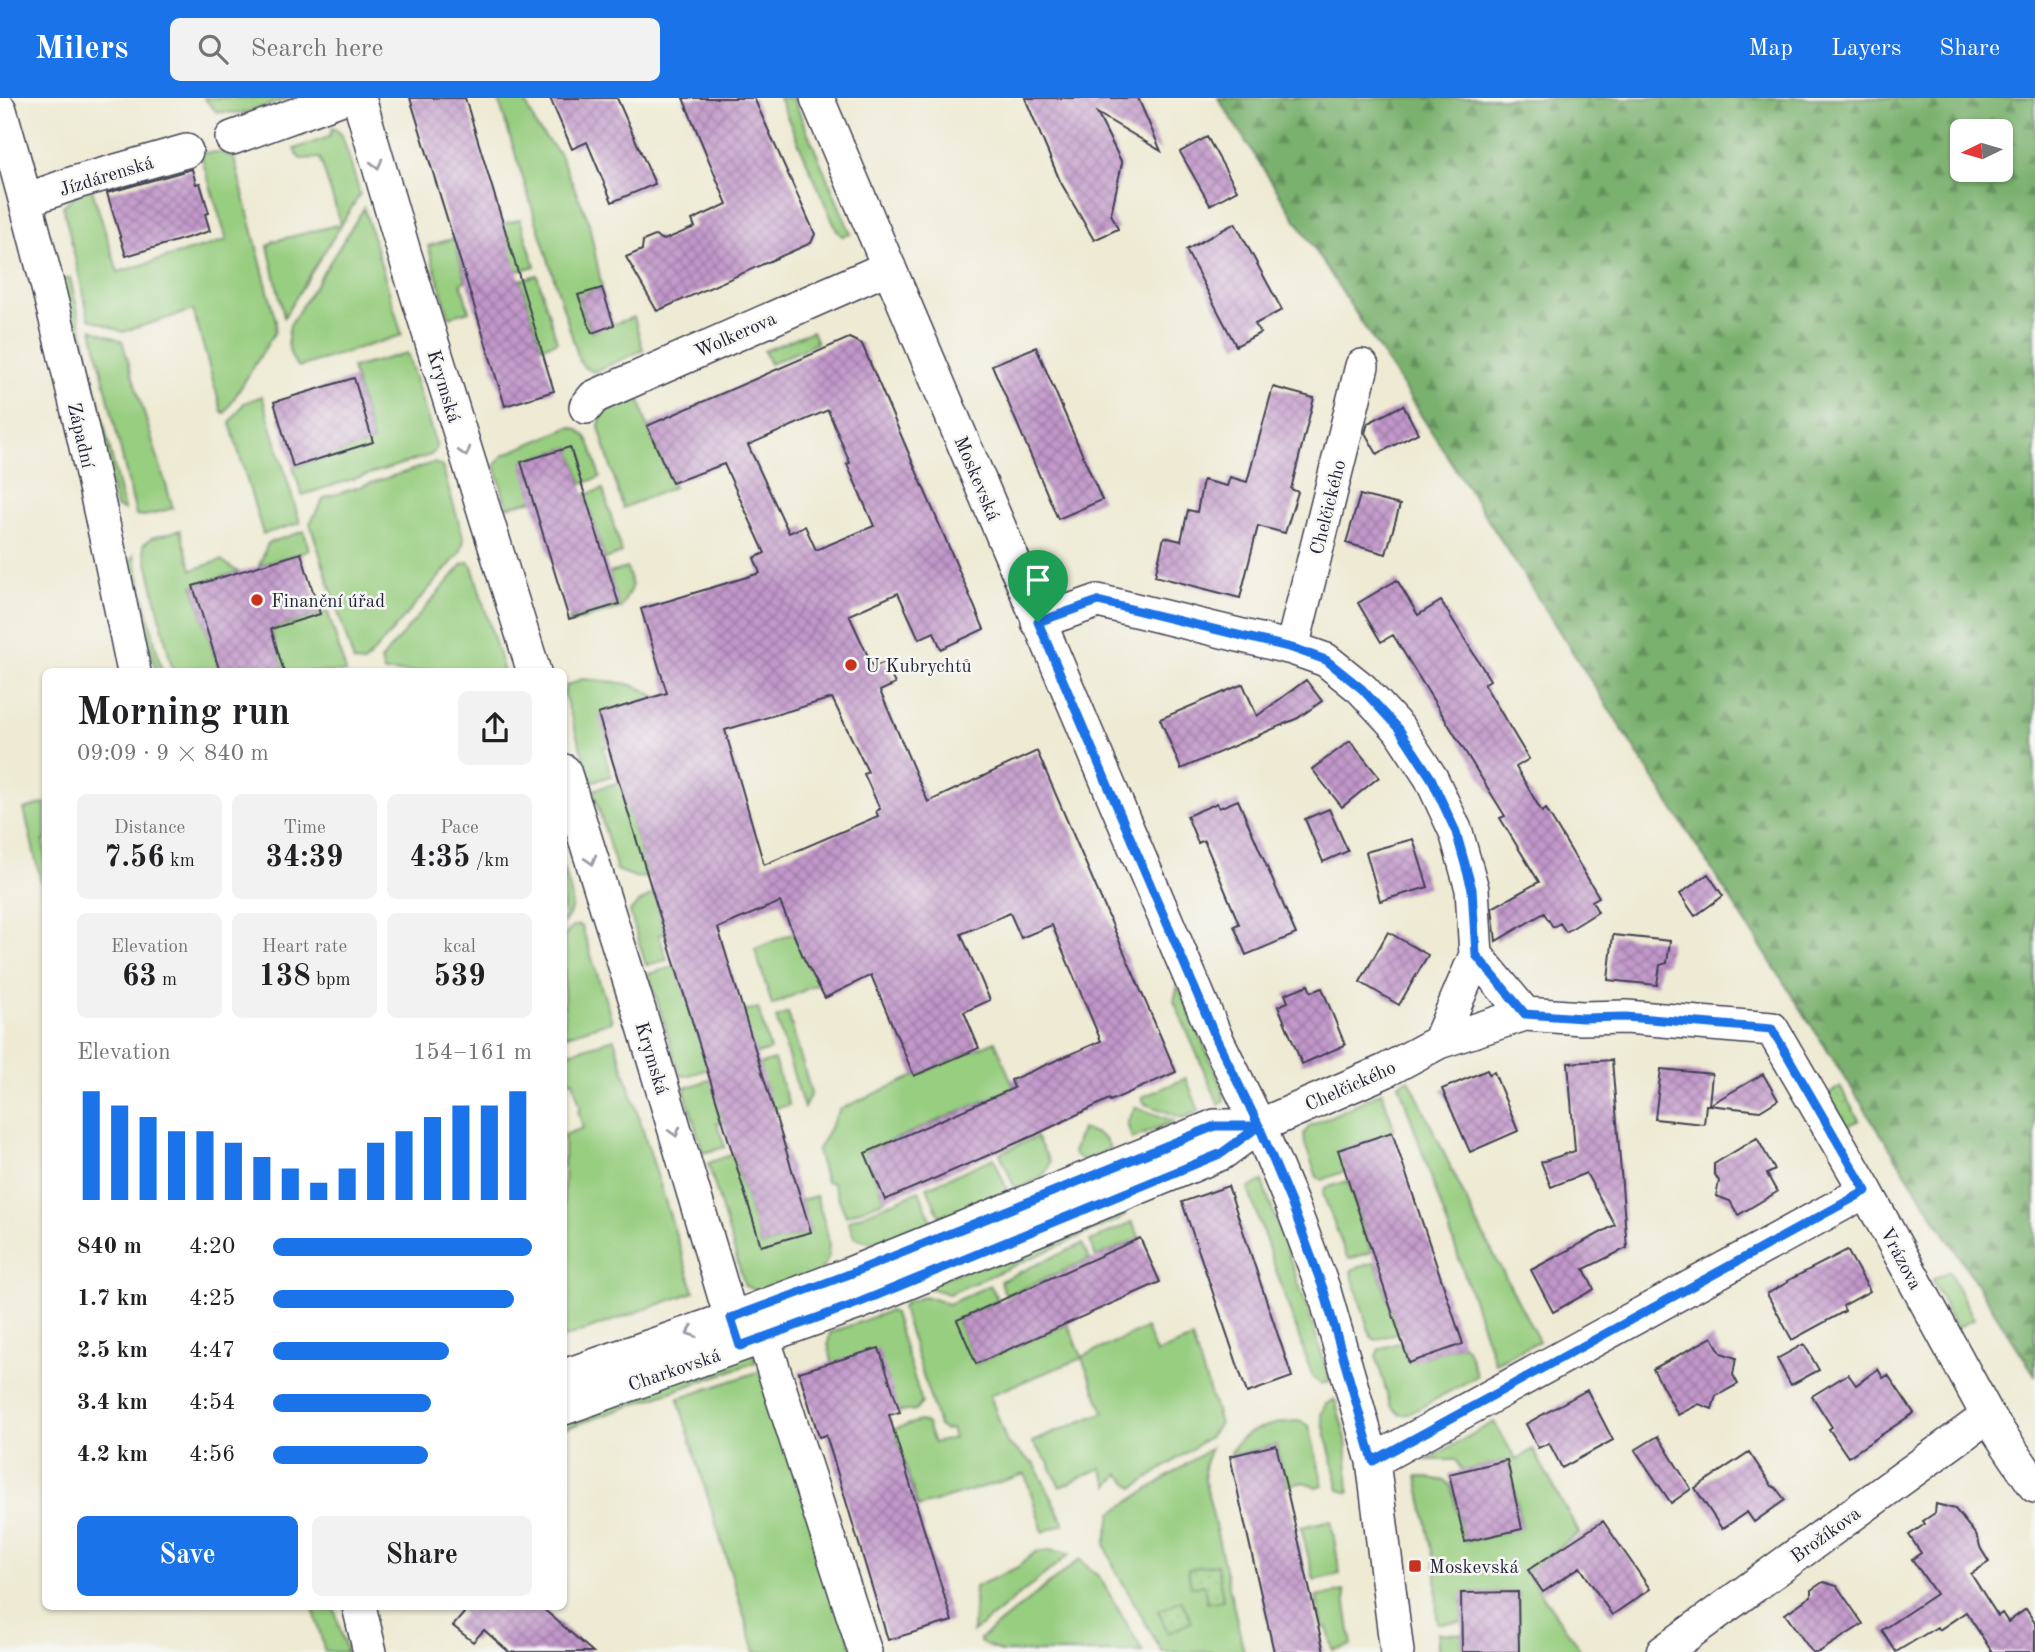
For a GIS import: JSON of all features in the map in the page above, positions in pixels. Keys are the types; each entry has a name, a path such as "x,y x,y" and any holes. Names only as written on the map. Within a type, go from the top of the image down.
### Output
{"street":[{"name":"Západní","path":"10,98 26,200"},
{"path":"232,138 342,98"},
{"name":"Krymská","path":"359,98 533,668"},
{"name":"Moskevská","path":"817,98 1216,1038 1259,1126 1292,1205 1324,1291 1373,1461 1397,1652"},
{"name":"Západní","path":"0,110 26,200 113,568 133,668"},
{"name":"Jízdárenská","path":"26,200 77,182 186,151"},
{"name":"Wolkerova","path":"586,407 594,397 889,267"},
{"name":"Chelčického","path":"1292,648 1363,366"},
{"path":"1038,622 1098,601 1292,648 1326,660 1362,689 1399,729 1431,778 1456,832 1472,889 1476,955 1439,1042"},
{"name":"Krymská","path":"567,781 745,1334 864,1652"},
{"path":"1476,955 1525,1014"},
{"name":"Chelčického","path":"1259,1126 1385,1071 1439,1042 1525,1014 1582,1018 1626,1017 1772,1029"},
{"name":"Vrázova","path":"1772,1029 1866,1191 1988,1416 2035,1486"},
{"name":"Charkovská","path":"567,1375 745,1334 858,1303 1222,1153 1259,1126"},
{"path":"1373,1461 1866,1191"},
{"name":"Charkovská","path":"567,1407 745,1334"},
{"name":"Brožíkova","path":"1663,1652 1988,1416"},
{"path":"360,1610 370,1652"}],"green space":[{"path":"204,98 290,98 245,113 217,112"},
{"path":"498,98 524,98 537,128 559,153 588,219 602,288 578,296 591,332 634,317 643,350 594,372 580,362"},
{"path":"779,98 793,98 851,234 842,236 837,231"},
{"path":"1218,98 2035,98 2035,1375"},
{"path":"333,127 342,135 360,194 284,317 268,246 274,241 341,224 320,158 300,159 294,149 329,137"},
{"path":"222,152 234,158 276,322 275,332 225,413 222,412 193,310 123,332 89,318 63,206 91,187 118,272 227,240 200,153"},
{"path":"364,208 402,335 299,367 292,359 289,348 290,325"},
{"path":"520,219 535,266 517,271 457,250 466,281 461,283 469,311 449,317 428,246"},
{"path":"537,275 557,342 541,347 520,280"},
{"path":"70,278 124,510 116,507 62,280"},
{"path":"92,329 122,341 173,508 145,516 136,515"},
{"path":"812,331 817,343 770,364 764,351"},
{"path":"407,353 437,448 431,455 302,495 293,467 373,442 352,368"},
{"path":"262,396 300,523 263,534 230,423 244,403"},
{"path":"639,397 647,426 674,487 623,508 599,427 601,416 606,411"},
{"path":"570,427 577,429 588,439 600,477 582,484 570,447 522,462 533,500 507,507 495,465 503,455"},
{"path":"433,463 442,466 464,540 460,553 367,660 364,663 354,662 310,523 324,498"},
{"path":"603,489 622,553 605,559 585,495"},
{"path":"180,530 192,570 221,560 238,572 193,586 219,668 172,668 143,545 152,538"},
{"path":"304,531 309,550 259,566 268,543"},
{"path":"134,555 161,668 155,668 129,564"},
{"path":"468,562 472,566 503,668 383,668 381,661 388,651 463,564"},
{"path":"627,568 632,586 621,608 570,623 569,619 618,604 609,573"},
{"path":"328,612 345,668 283,668 271,629"},
{"path":"582,679 615,682 634,686 662,702 608,746 603,747 611,776 591,782 567,703 567,686"},
{"path":"620,782 648,878 635,877 617,870 593,790"},
{"path":"42,804 42,886 24,809"},
{"path":"567,878 572,902 567,918"},
{"path":"654,893 665,933 659,935 667,960 646,965 630,912"},
{"path":"572,927 582,927 612,1021 567,1035 567,933"},
{"path":"793,933 818,984 772,1005 755,949"},
{"path":"676,966 743,1012 758,1008 770,1050 686,1076 680,1075 649,974"},
{"path":"1178,985 1223,1089 1224,1100 1219,1105 1174,1001"},
{"path":"788,1013 811,1093 804,1108 776,1018"},
{"path":"614,1039 694,1292 567,1337 567,1134 583,1128 573,1080 569,1081 567,1074 567,1053"},
{"path":"995,1041 1014,1088 865,1152 885,1200 846,1216 832,1182 826,1182 817,1151 840,1109"},
{"path":"774,1060 789,1105 717,1123 725,1147 703,1153 684,1088"},
{"path":"1186,1078 1199,1111 1183,1118 1145,1104 1142,1097"},
{"path":"1409,1079 1477,1223 1539,1341 1495,1363 1399,1084"},
{"path":"1840,1087 1859,1120 1847,1127 1828,1094"},
{"path":"1382,1092 1394,1128 1392,1132 1345,1171 1322,1180 1317,1177 1305,1144 1304,1134 1310,1126"},
{"path":"1135,1107 1174,1121 1132,1139 1127,1123"},
{"path":"1081,1129 1102,1137 1110,1149 1083,1161 1073,1153"},
{"path":"1036,1137 1050,1162 1048,1168 1038,1179 1018,1188 1014,1186 1000,1153"},
{"path":"733,1154 761,1246 810,1232 801,1200 816,1196 829,1245 826,1263 816,1274 762,1293 745,1286 708,1163"},
{"path":"994,1158 1007,1190 1005,1194 944,1219 940,1218 927,1187"},
{"path":"1262,1181 1330,1381 1321,1384 1313,1378 1248,1189"},
{"path":"1348,1181 1371,1252 1349,1259 1323,1194 1325,1188"},
{"path":"919,1191 932,1222 930,1225 884,1243 854,1237 848,1221"},
{"path":"1126,1210 1120,1219 949,1294 922,1286"},
{"path":"1132,1222 1140,1238 1096,1257 1090,1241"},
{"path":"1082,1244 1090,1259 1006,1296 1000,1281"},
{"path":"1375,1262 1399,1332 1376,1340 1371,1337 1351,1272"},
{"path":"1949,1271 1974,1319 1956,1328 1932,1280"},
{"path":"990,1285 998,1300 957,1320 976,1364 1068,1324 1082,1357 1146,1328 1156,1353 1192,1339 1220,1423 1209,1437 1134,1488 1119,1474 1109,1486 1101,1468 1060,1487 1048,1462 1032,1442 1104,1412 1082,1358 990,1395 1007,1443 1035,1465 1064,1524 1043,1532 1025,1474 918,1507 894,1429 920,1421 927,1424 934,1443 954,1438 951,1429 945,1430 939,1426 902,1308 904,1304 924,1296 949,1304"},
{"path":"889,1311 894,1313 922,1403 916,1410 900,1412 832,1362 828,1344 830,1333"},
{"path":"1402,1342 1409,1362 1463,1344 1477,1376 1409,1414 1400,1415 1390,1405 1376,1355 1379,1349"},
{"path":"753,1350 756,1362 567,1428 567,1416"},
{"path":"766,1369 853,1652 755,1652 678,1399"},
{"path":"1335,1400 1346,1439 1349,1493 1339,1490 1321,1414 1326,1404"},
{"path":"1300,1421 1309,1426 1323,1485 1316,1487 1304,1482 1286,1486 1276,1445 1230,1456 1234,1447 1249,1433 1269,1425"},
{"path":"1494,1422 1516,1460 1533,1449 1579,1533 1526,1572 1582,1652 1519,1652 1518,1592 1462,1593 1462,1622 1437,1623 1436,1570 1417,1476 1445,1481 1451,1486 1465,1542 1522,1528 1508,1461 1462,1471 1456,1460 1427,1460"},
{"path":"1211,1448 1204,1466 1205,1481 1244,1652 1162,1652 1115,1569 1105,1544 1112,1513"},
{"path":"1331,1520 1340,1574 1314,1580 1301,1527"},
{"path":"1049,1550 1070,1554 973,1632 975,1587 1018,1567 1035,1552"},
{"path":"1080,1559 1100,1578 1143,1652 1001,1652 980,1642 980,1639"},
{"path":"1217,1564 1223,1600 1207,1603 1204,1585 1191,1587 1188,1569"},
{"path":"1344,1591 1352,1645 1333,1650 1316,1597"},
{"path":"1181,1600 1192,1622 1168,1633 1158,1611"},
{"path":"314,1610 335,1610 346,1652 325,1652"},
{"path":"1438,1633 1462,1634 1462,1652 1438,1652"}],"building":[{"path":"410,98 465,98 554,391 505,406"},
{"path":"550,98 617,98 655,184 612,202 587,142 572,149"},
{"path":"683,98 754,98 815,234 811,243 657,311 626,257 642,250 643,241 655,236 664,240 695,227 692,220 727,204"},
{"path":"1025,98 1138,98 1161,151 1097,113 1122,163 1111,214 1118,229 1094,240 1060,181"},
{"path":"1207,137 1237,190 1210,205 1180,152"},
{"path":"192,169 196,184 200,183 209,213 205,214 210,231 126,256 107,193"},
{"path":"1235,223 1282,310 1255,324 1260,333 1236,346 1186,250"},
{"path":"602,288 614,325 592,333 578,295"},
{"path":"849,338 862,344 984,629 941,649 934,632 919,639 898,593 849,615 873,667 885,662 895,684 880,691 928,802 1037,751 1176,1072 1110,1101 1109,1099 1035,1135 885,1200 865,1153 1014,1088 1011,1080 1101,1041 1052,925 1021,938 1010,913 961,934 990,1000 964,1012 979,1048 914,1076 871,975 825,998 804,959 780,902 718,928 811,1232 761,1246 598,714 667,693 641,609 760,573 754,558 765,553 724,464 672,483 647,426","holes":["828,410 850,463 847,464 874,526 816,550 805,526 789,533 748,445","832,698 868,772 864,774 880,809 876,811 878,816 764,865 725,730"]},
{"path":"1036,347 1102,500 1058,519 992,365"},
{"path":"354,378 373,442 293,467 274,402"},
{"path":"1273,387 1314,398 1291,489 1298,492 1285,533 1258,526 1240,598 1155,576 1164,537 1181,541 1188,510 1197,512 1203,480 1227,486 1230,477 1247,482"},
{"path":"1403,405 1418,433 1377,454 1365,433 1368,423"},
{"path":"570,447 619,604 569,619 521,462"},
{"path":"1360,495 1400,505 1386,554 1346,543"},
{"name":"Finanční úřad","path":"301,553 320,614 271,629 283,668 219,668 193,586"},
{"path":"1397,580 1418,615 1441,601 1490,680 1484,684 1529,759 1516,767 1542,812 1546,809 1599,897 1592,901 1598,912 1566,932 1560,923 1553,927 1544,913 1496,941 1492,908 1539,882 1500,818 1505,816 1393,635 1381,642 1358,603"},
{"path":"1306,680 1322,701 1298,718 1181,769 1160,719 1243,684 1257,716"},
{"path":"1350,741 1379,777 1342,807 1312,769"},
{"path":"1238,800 1296,934 1246,955 1234,926 1239,924 1204,840 1198,843 1187,816 1217,803 1219,808"},
{"path":"1329,809 1348,851 1323,862 1305,819"},
{"path":"1413,839 1428,887 1380,901 1366,852"},
{"path":"1708,874 1723,896 1695,916 1680,894"},
{"path":"1388,932 1428,955 1399,1005 1360,982"},
{"path":"1613,935 1670,941 1667,963 1660,965 1657,985 1608,980"},
{"path":"1308,985 1311,992 1322,988 1345,1045 1302,1064 1278,1006 1288,1002 1285,994"},
{"path":"1612,1060 1627,1248 1584,1269 1594,1289 1553,1312 1531,1270 1615,1225 1586,1173 1551,1187 1541,1162 1575,1151 1568,1063"},
{"path":"1661,1069 1712,1074 1704,1124 1655,1119"},
{"path":"1487,1070 1489,1074 1494,1072 1518,1131 1470,1152 1442,1089"},
{"path":"1763,1074 1778,1100 1760,1111 1709,1105"},
{"path":"1392,1132 1463,1344 1409,1363 1338,1150"},
{"path":"1757,1138 1775,1170 1767,1174 1777,1192 1738,1215 1730,1201 1716,1196 1719,1181 1714,1173 1714,1164"},
{"path":"1228,1186 1292,1377 1247,1393 1182,1202"},
{"path":"1140,1238 1160,1282 976,1364 957,1320"},
{"path":"1847,1250 1870,1291 1843,1306 1845,1311 1792,1340 1767,1294"},
{"path":"1712,1337 1721,1353 1736,1358 1733,1375 1738,1384 1716,1396 1712,1409 1699,1404 1678,1415 1653,1369"},
{"path":"1804,1344 1819,1370 1791,1385 1777,1359"},
{"path":"879,1348 900,1412 889,1415 952,1621 888,1640 826,1435 819,1437 799,1372"},
{"path":"1878,1369 1883,1378 1888,1375 1914,1413 1848,1457 1829,1429 1832,1427 1812,1396 1848,1374 1856,1385"},
{"path":"1587,1390 1613,1440 1562,1468 1549,1443 1538,1448 1526,1424"},
{"path":"1658,1436 1691,1489 1671,1503 1635,1450"},
{"path":"1276,1445 1324,1652 1274,1652 1230,1456"},
{"path":"1749,1452 1785,1500 1754,1522 1747,1512 1722,1529 1695,1488"},
{"path":"1507,1460 1522,1529 1465,1542 1449,1474"},
{"path":"1936,1504 1955,1509 1976,1535 1989,1562 1971,1574 1998,1616 2002,1613 2008,1622 2026,1609 2035,1623 2035,1652 1992,1652 1966,1612 1939,1630 1937,1627 1896,1652 1882,1630 1936,1594 1912,1559 1921,1553 1909,1535 1935,1513"},
{"path":"1603,1521 1650,1589 1612,1615 1580,1567 1543,1592 1528,1570"},
{"path":"1823,1582 1837,1586 1863,1624 1819,1652 1812,1652 1785,1614 1811,1596 1811,1590"},
{"path":"1518,1592 1519,1652 1462,1652 1461,1593"},
{"path":"461,1610 545,1610 593,1652 509,1652 484,1630 473,1642 453,1626 464,1613"}],"place":[{"name":"Finanční úřad","path":"257,600"},
{"name":"U Kubrychtů","path":"851,665"},
{"name":"Moskevská","path":"1415,1566"}],"route":[{"path":"1038,622 1098,601 1292,648 1326,660 1362,689 1399,729 1431,778 1456,832 1472,889 1476,955 1525,1014 1582,1018 1626,1017 1772,1029 1866,1191 1373,1461 1324,1291 1259,1126 1222,1153 858,1303 740,1346 731,1318 847,1275 1215,1126 1259,1126 1216,1038 1038,622"}]}
